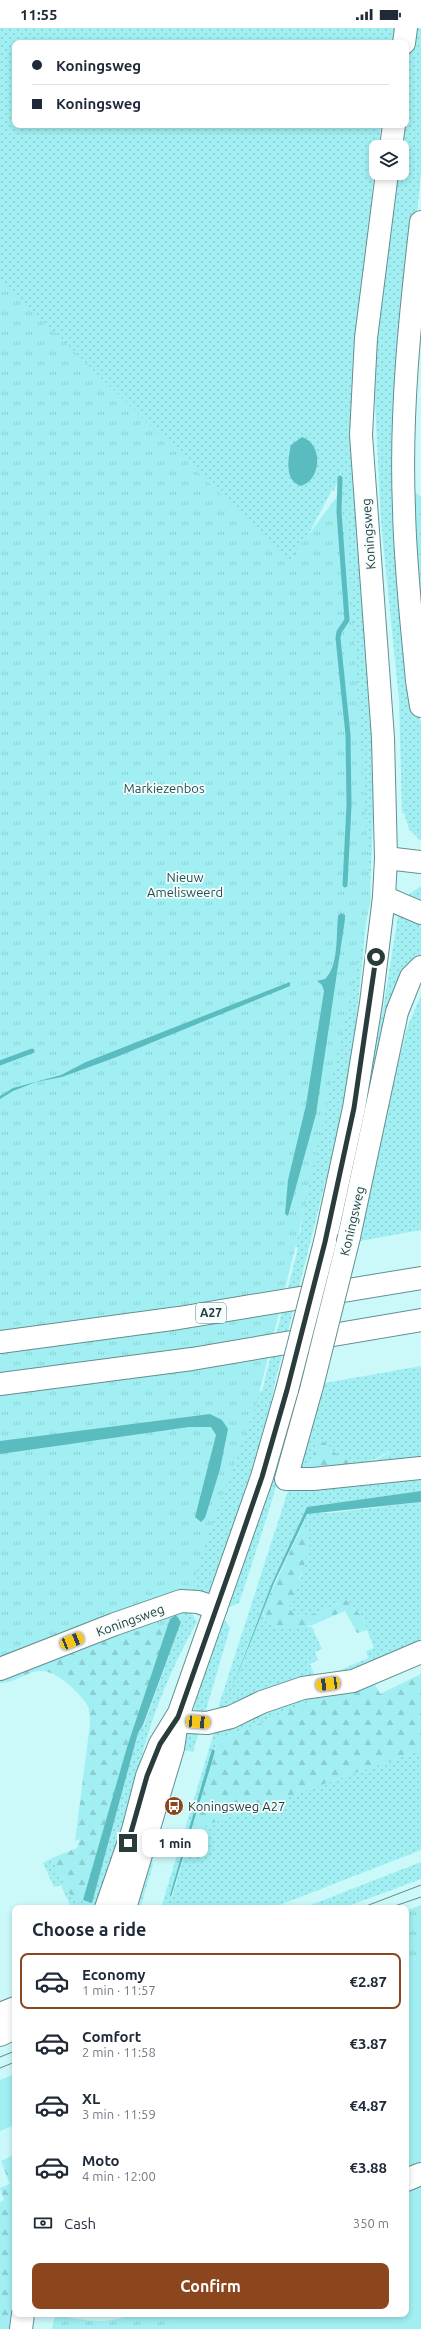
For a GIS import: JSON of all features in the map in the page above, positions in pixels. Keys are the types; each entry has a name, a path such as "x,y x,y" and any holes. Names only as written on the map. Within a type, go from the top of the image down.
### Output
{"main road":[{"path":"404,40 406,28"},
{"path":"392,140 394,128"},
{"name":"Koningsweg","path":"126,1905 174,1748 178,1717 262,1477 287,1390 325,1242 354,1108 371,1002 384,897 386,858 383,738 361,435 366,338 386,180"},
{"path":"421,222 412,302 403,433 404,509 417,681 421,706"},
{"path":"386,858 421,862"},
{"path":"384,897 421,913"},
{"name":"Koningsweg","path":"421,967 411,977 398,1012 349,1237 312,1386 286,1478 313,1479 421,1468"},
{"name":"A27","path":"0,1342 187,1317 421,1278"},
{"path":"0,1384 192,1359 421,1320"},
{"name":"Koningsweg","path":"0,1669 115,1624 182,1601 198,1602 216,1608"},
{"path":"178,1717 189,1722 207,1723 231,1717 262,1702 303,1688 353,1681 421,1652"},
{"name":"Koningsweg","path":"107,1905 133,1830 147,1776 160,1744 178,1717"},
{"path":"0,2014 12,2009"},
{"path":"0,2035 12,2029"},
{"path":"409,2179 421,2174"},
{"path":"21,2329 23,2317"}],"green space":[{"path":"0,28 395,28 393,40 12,40 12,128 381,128 379,140 369,140 369,180 373,180 368,246 374,793 370,893 341,511 341,471 334,491 332,490 289,571 0,285"},
{"path":"413,28 421,28 421,174 407,311 414,704 421,723 421,841 409,829 404,813 402,813 399,700 381,522 375,401 375,350 391,180 409,180 409,140 401,140 399,128 409,128 409,55"},
{"name":"Nieuw Amelisweerd","path":"0,279 289,561 344,487 371,899 299,1232 257,1402 209,1533 182,1620 76,1646 0,1677"},
{"path":"415,492 421,497 421,642 416,560"},
{"path":"421,886 421,908 407,896"},
{"path":"368,903 353,1053 341,1120 274,1386 267,1428 213,1591 198,1596 0,1429 262,1391 298,1248 295,1246 299,1232 300,1233 310,1170"},
{"path":"399,909 421,919 421,960 341,1226 341,1215 384,1004"},
{"path":"421,995 421,1230 360,1241 362,1235 356,1236 407,1028"},
{"path":"421,1366 421,1460 383,1465 391,1450 370,1461 356,1463 342,1458 318,1441 307,1473 299,1470 319,1384"},
{"path":"300,1393 280,1472 248,1577 239,1603 230,1607 228,1606 290,1417"},
{"path":"320,1440 328,1445 335,1453 352,1463 376,1460 391,1451 383,1465 307,1473 318,1441"},
{"path":"421,1474 421,1491 307,1507 272,1583 228,1701 263,1609 264,1617 276,1627 312,1627 322,1649 315,1652 318,1660 310,1664 316,1679 217,1711 288,1491 298,1484"},
{"path":"421,1502 421,1648 369,1668 331,1674 368,1658 366,1651 374,1648 362,1617 347,1600 325,1610 309,1615 295,1613 289,1608 291,1596 301,1576 308,1535 301,1528 308,1513 331,1513"},
{"path":"301,1528 308,1535 308,1550 306,1560 289,1608 295,1613 309,1615 325,1610 347,1600 362,1617 367,1630 357,1633 345,1611 315,1624 297,1629 277,1627 266,1622 263,1609"},
{"path":"181,1607 190,1610 197,1622 164,1688 141,1758 145,1759 98,1905 70,1905 61,1885 54,1887 43,1863 52,1858 68,1892 75,1898 84,1898 83,1900 92,1902 138,1733 144,1725 181,1622"},
{"path":"181,1607 127,1747 84,1898 75,1899 68,1892 52,1858 77,1848 80,1839 75,1841 90,1724 88,1708 86,1703 71,1686 51,1673 44,1671 33,1672 5,1683 0,1683 0,1674"},
{"path":"224,1619 230,1628 205,1713 194,1709 195,1702"},
{"path":"421,1674 421,1750 192,1830 219,1738 237,1733 371,1677 380,1694"},
{"path":"350,1686 237,1733 219,1738 215,1751 212,1749 170,1896 172,1897 192,1830 421,1750 421,1850 280,1905 162,1905 216,1726 238,1717"},
{"path":"200,1729 193,1752 178,1748 186,1735 192,1731"},
{"path":"152,1860 153,1865 141,1905 134,1905"},
{"path":"421,1862 421,1879 351,1905 311,1905"},
{"path":"421,1905 421,1957 409,1962 409,1910"},
{"path":"421,1957 421,2329 178,2329 173,2317 409,2317 409,1962"},
{"path":"12,2075 12,2126 0,2131 0,2080"},
{"path":"12,2156 12,2317 14,2317 12,2329 0,2329 0,2202 4,2200 0,2188 10,2184 1,2161"},
{"path":"55,2317 67,2317 94,2321 122,2318 173,2317 178,2329 52,2329"}],"shaded area":[{"path":"302,437 309,441 314,447 317,462 313,476 308,482 301,486 292,479 288,468 288,462 291,445"},
{"path":"341,913 345,915 345,919 316,1114 288,1216 285,1214 288,1180 306,1105 324,991 322,985 317,981 325,979 333,966 336,949 338,916"},
{"path":"290,982 290,986 114,1058 62,1077 36,1082 13,1091 0,1099 0,1096 13,1088 61,1075 86,1062"},
{"path":"210,1414 222,1420 228,1429 220,1469 205,1518 201,1522 195,1517 216,1435 211,1427 189,1427 0,1454 0,1441"},
{"path":"421,1491 421,1502 307,1514 274,1583 227,1701 272,1583 307,1507"},
{"path":"176,1615 181,1622 143,1725 138,1733 92,1903 83,1900 127,1747 170,1619"},
{"path":"212,1749 215,1751 171,1897 170,1895"}],"waterway":[{"path":"340,478 339,512 347,620 339,632 338,638 348,735 349,805 345,885"},
{"path":"0,1063 32,1051"}],"tram line":[{"path":"369,1905 421,1885"},
{"path":"398,1905 421,1897"},
{"path":"0,2057 12,2052"},
{"path":"0,2068 12,2063"}],"place":[{"name":"Koningsweg A27","path":"174,1806"}],"route":[{"path":"128,1843 133,1830 147,1776 160,1744 178,1717 232,1564 262,1477 287,1390 325,1242 354,1108 371,1002 376,957"}],"park label":[{"name":"Markiezenbos","path":"164,788"}]}
